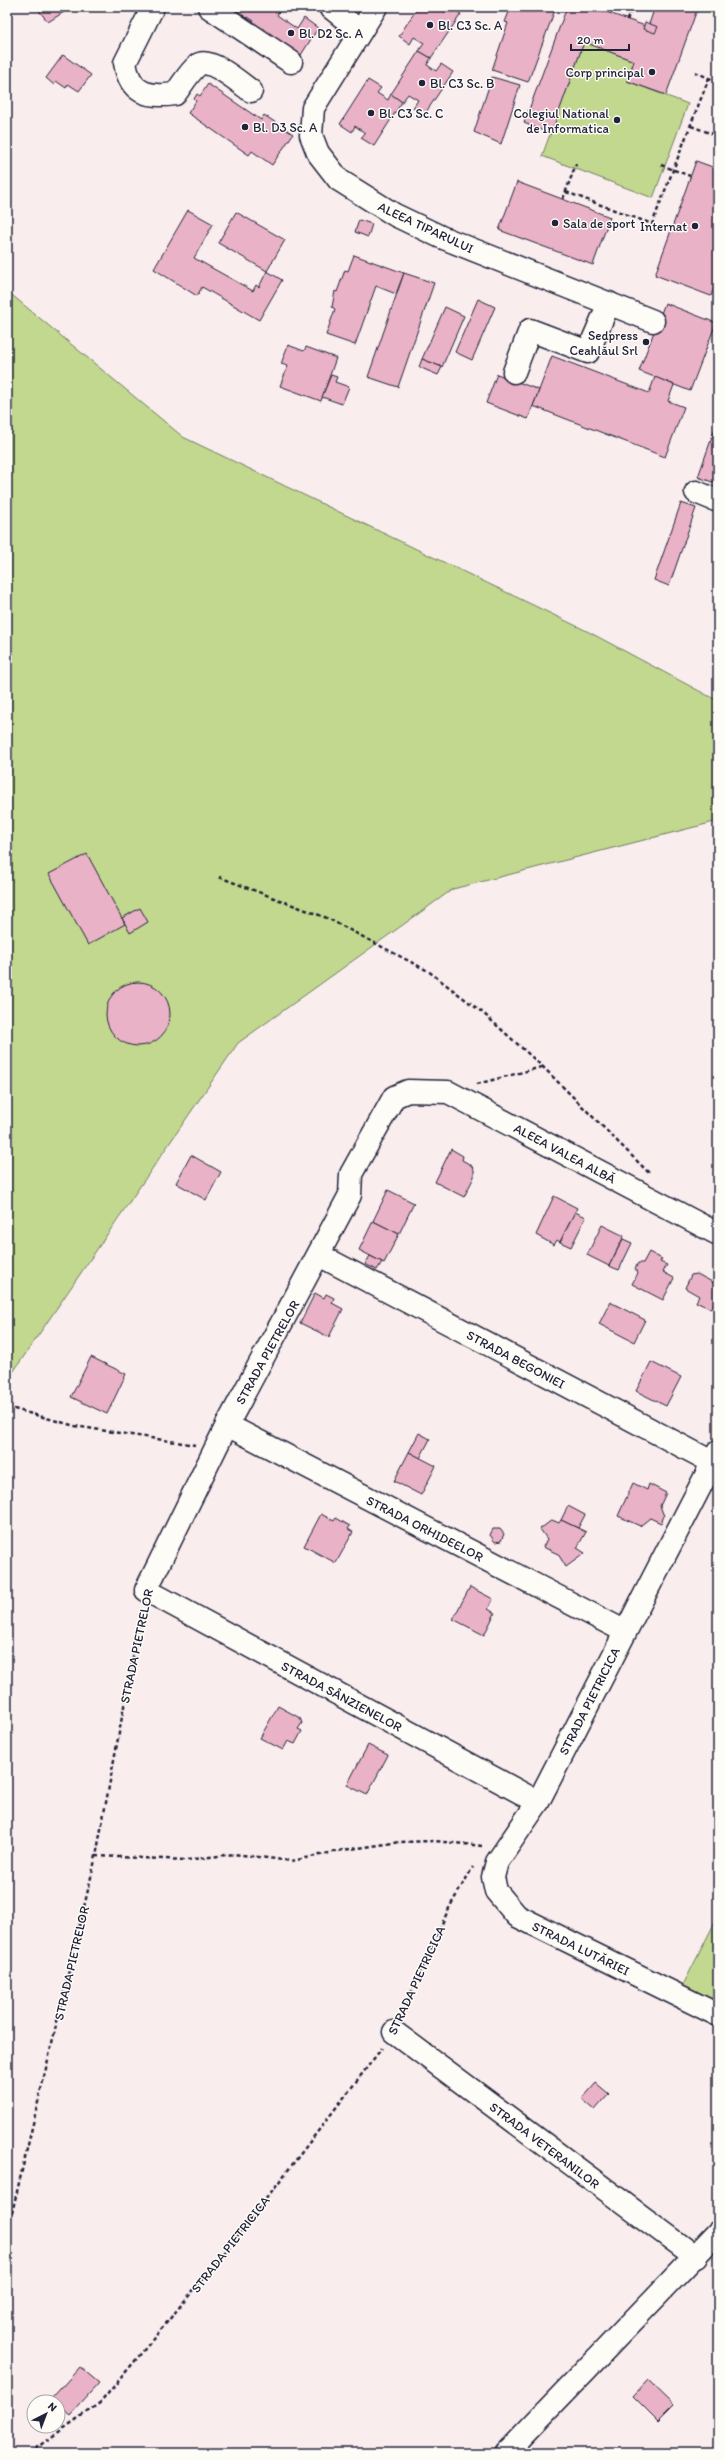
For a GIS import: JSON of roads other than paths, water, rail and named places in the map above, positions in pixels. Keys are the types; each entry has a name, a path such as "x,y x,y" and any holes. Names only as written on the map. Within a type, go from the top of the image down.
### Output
{"street":[{"path":"153,7 125,63 130,82 137,89 160,96 175,94 198,65 205,62 213,64 251,90"},
{"path":"209,7 291,62"},
{"path":"330,7 360,31"},
{"name":"ALEEA TIPARULUI","path":"376,7 312,108 311,135 318,153 339,180 395,215 441,237 653,320"},
{"path":"514,372 530,330 588,352 609,303"},
{"path":"696,492 718,501"},
{"name":"ALEEA VALEA ALBĂ","path":"408,1091 448,1092 718,1234"},
{"name":"STRADA PIETRELOR","path":"146,1590 226,1425 350,1196 351,1174 394,1097 408,1091"},
{"name":"STRADA BEGONIEI","path":"319,1255 715,1457"},
{"name":"STRADA ORHIDEELOR","path":"226,1425 624,1631"},
{"name":"STRADA PIETRICICA","path":"507,1847 538,1802 624,1631 715,1457"},
{"name":"STRADA SÂNZIENELOR","path":"146,1590 538,1802"},
{"name":"STRADA LUTĂRIEI","path":"507,1847 497,1862 493,1877 496,1891 516,1916 718,2015"},
{"name":"STRADA VETERANILOR","path":"394,2032 696,2257"},
{"path":"506,2453 696,2257 718,2232"}],"place":[{"name":"Bl. C3 Sc. A","path":"430,25"},
{"name":"Bl. D2 Sc. A","path":"291,33"},
{"name":"Corp principal","path":"652,72"},
{"name":"Bl. C3 Sc. B","path":"422,83"},
{"name":"Bl. C3 Sc. C","path":"371,113"},
{"name":"Colegiul National de Informatica","path":"617,120"},
{"name":"Bl. D3 Sc. A","path":"245,127"},
{"name":"Sala de sport","path":"555,223"},
{"name":"Internat","path":"695,226"},
{"name":"Sedpress Ceahlăul Srl","path":"646,342"}]}
